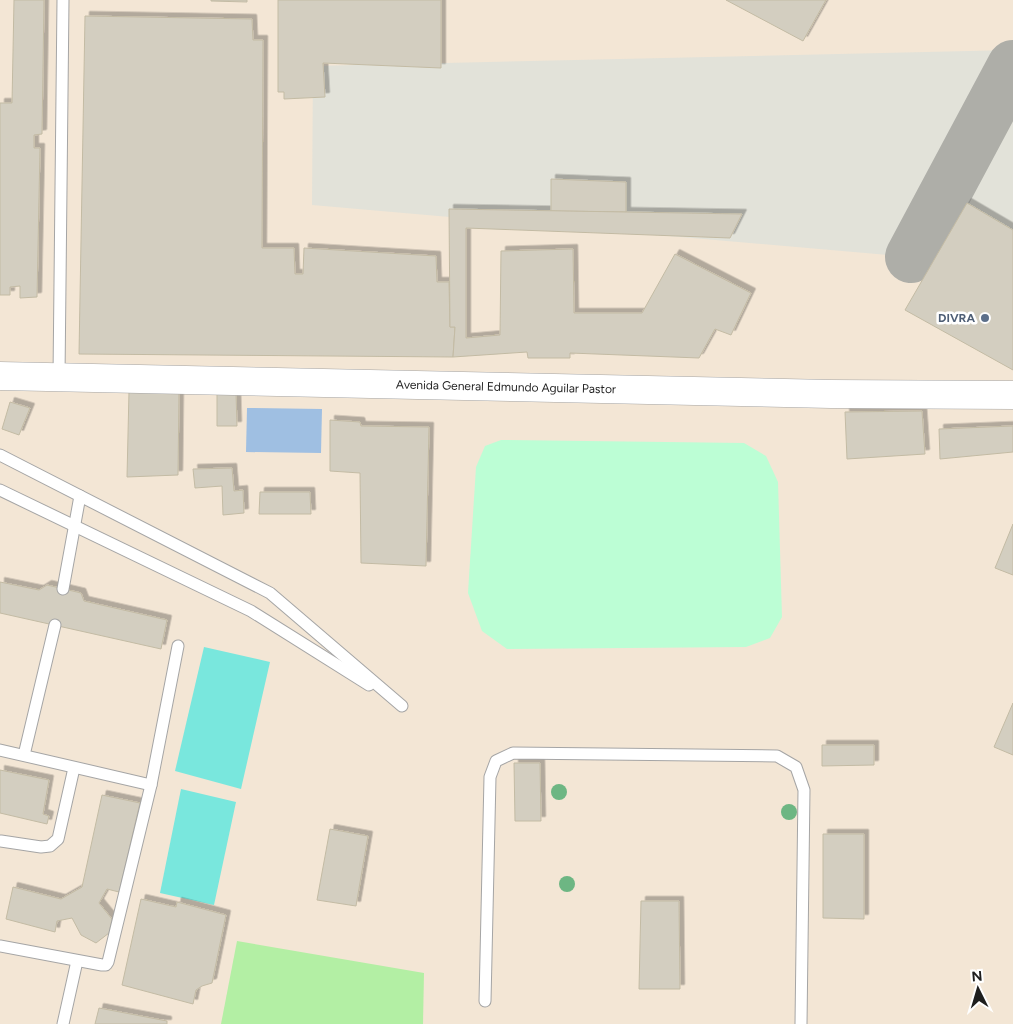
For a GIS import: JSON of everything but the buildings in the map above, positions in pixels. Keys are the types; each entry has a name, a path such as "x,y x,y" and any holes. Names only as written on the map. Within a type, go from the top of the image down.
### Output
{"street":[{"name":"Avenida General Edmundo Aguilar Pastor","path":"0,376 831,394 1013,395"}],"lane":[{"path":"59,377 63,0"},
{"path":"0,455 270,593 402,706 251,611 0,490"},
{"path":"63,589 80,496"},
{"path":"24,755 55,625"},
{"path":"0,946 102,965 106,965 108,962 151,785 178,646"},
{"path":"0,750 151,785"},
{"path":"485,1001 490,777 496,761 513,754 777,756 796,767 804,790 801,1024"},
{"path":"0,843 41,847 50,846 58,839 74,768"},
{"path":"63,1024 77,961"}],"shaded area":[{"path":"0,0 1013,0 1013,1024 0,1024"},
{"path":"1013,50 1013,275 911,257 312,205 313,66"},
{"path":"247,408 322,409 321,453 246,452"},
{"path":"204,647 270,662 241,789 175,771"},
{"path":"181,789 236,802 214,905 160,893"}],"green space":[{"path":"501,440 744,443 766,456 778,482 782,617 770,638 746,647 507,649 482,631 468,593 476,467 485,446"},
{"path":"237,941 424,973 423,1024 221,1024"}],"taxiway":[{"path":"911,257 1013,66"}],"place":[{"name":"DIVRA","path":"985,318"}]}
